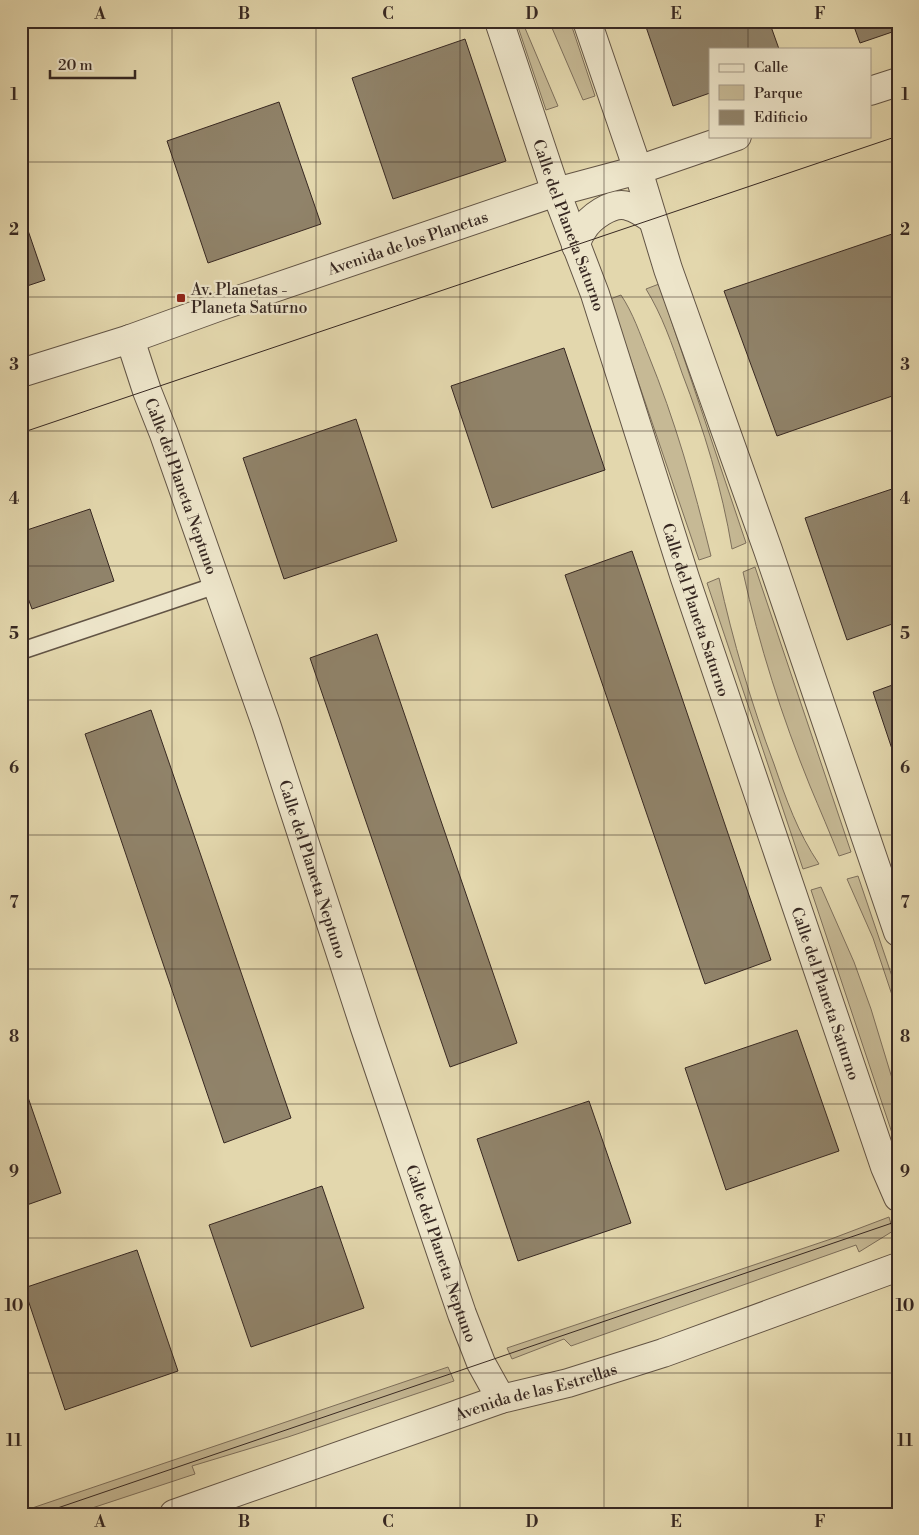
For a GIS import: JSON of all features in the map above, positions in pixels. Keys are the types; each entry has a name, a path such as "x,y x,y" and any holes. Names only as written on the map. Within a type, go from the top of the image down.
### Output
{"street":[{"name":"Calle del Planeta Saturno","path":"499,21 556,192 595,294 685,578 885,1167 898,1196"},
{"path":"587,21 638,170 652,220 771,559 898,932"},
{"path":"872,90 898,82"},
{"name":"Avenida de los Planetas","path":"21,373 130,339 218,307 556,192 638,170 731,138"},
{"path":"576,246 582,230 604,210 613,206 626,205 637,209 652,220"},
{"name":"Calle del Planeta Neptuno","path":"130,339 266,724 365,1028 462,1314 481,1363 500,1399"},
{"name":"Avenida de las Estrellas","path":"174,1514 500,1399 568,1383 663,1353 898,1267"}],"lane":[{"path":"21,651 217,584"}],"green space":[{"path":"516,21 522,21 558,106 546,110"},
{"path":"549,21 570,21 595,96 583,100"},
{"path":"659,284 746,543 732,549 718,482 698,416 666,330 646,289"},
{"path":"621,295 636,324 658,379 691,479 711,556 699,560 610,299"},
{"path":"755,567 851,852 839,856 790,734 764,654 743,572"},
{"path":"719,578 743,672 783,790 793,816 819,864 803,869 707,583"},
{"path":"858,876 898,994 898,1013 873,938 847,879"},
{"path":"821,887 854,962 871,1009 898,1098 898,1151 811,890"},
{"path":"889,1217 893,1231 859,1252 856,1245 571,1346 564,1339 512,1359 507,1348 831,1239"},
{"path":"448,1367 454,1381 288,1437 192,1466 195,1474 74,1514 21,1514 21,1512 38,1506"}],"building":[{"path":"644,21 769,21 779,48 709,48 709,93 673,106"},
{"path":"852,21 898,21 898,30 860,43"},
{"path":"465,39 506,161 393,199 352,78"},
{"path":"279,102 321,224 208,263 167,141"},
{"path":"21,210 45,280 21,288"},
{"path":"898,232 898,394 777,436 724,291"},
{"path":"564,348 605,470 492,508 451,386"},
{"path":"356,419 397,541 284,579 243,458"},
{"path":"898,487 898,622 847,640 805,518"},
{"path":"90,509 114,581 32,609 21,579 21,532"},
{"path":"632,551 771,960 705,984 565,575"},
{"path":"377,634 517,1043 450,1067 310,658"},
{"path":"898,683 898,767 873,692"},
{"path":"151,710 291,1118 224,1143 85,734"},
{"path":"797,1030 839,1151 726,1190 685,1068"},
{"path":"21,1077 61,1193 21,1207"},
{"path":"589,1101 631,1223 518,1261 477,1139"},
{"path":"322,1186 364,1308 251,1347 209,1225"},
{"path":"137,1250 178,1371 65,1410 24,1288"}],"tram line":[{"path":"21,433 898,136"},
{"path":"40,1514 898,1221"}],"place":[{"name":"Av. Planetas - Planeta Saturno","path":"181,298"}]}
